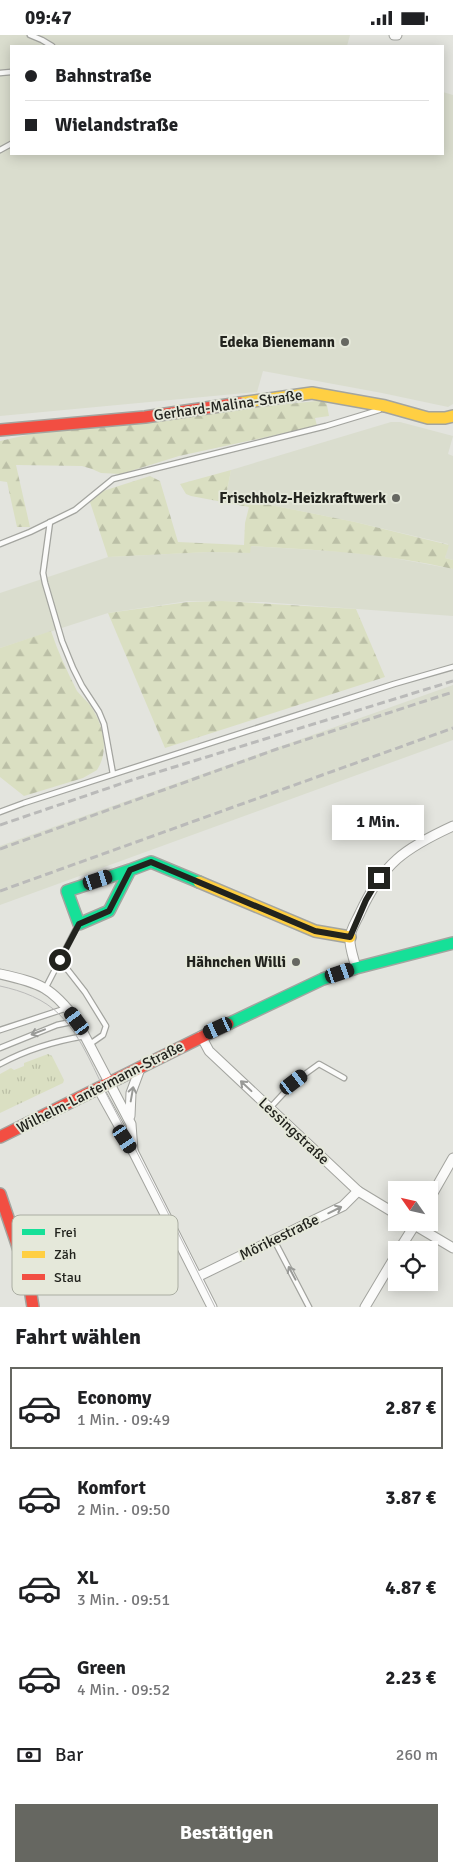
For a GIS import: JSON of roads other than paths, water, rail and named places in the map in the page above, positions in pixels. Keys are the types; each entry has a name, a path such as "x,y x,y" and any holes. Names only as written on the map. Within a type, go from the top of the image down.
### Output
{"street":[{"name":"Gerhard-Malina-Straße","path":"0,430 145,417 312,393 388,407 428,418 445,419 453,415"},
{"path":"356,968 350,937 366,900 379,878 394,860 422,840 453,826"},
{"path":"130,870 109,911 79,924 66,891 151,862 315,931 350,937"},
{"name":"Wilhelm-Lantermann-Straße","path":"0,1137 142,1065 323,979 356,968 452,946"},
{"path":"0,974 35,982 46,987 68,1008 77,1021 131,1124"},
{"name":"Lessingstraße","path":"201,1037 209,1051 358,1191 388,1209"},
{"path":"133,1151 130,1109 131,1093 142,1065"},
{"path":"98,1088 166,1215"},
{"path":"438,1184 453,1158"},
{"name":"Mörikestraße","path":"197,1277 343,1206 358,1191"},
{"path":"0,1194 12,1230"},
{"path":"426,1231 453,1248"},
{"path":"178,1240 212,1307"},
{"path":"365,1307 388,1268"}],"lane":[{"path":"30,35 42,39 51,45"},
{"path":"0,544 75,510 113,479 326,426 388,407"},
{"path":"50,522 43,573 45,583 62,641 73,668 104,724 113,774"},
{"path":"0,812 394,684 453,667"},
{"path":"46,987 79,924"},
{"path":"60,960 86,992 106,1026 103,1035 90,1045"},
{"path":"0,1030 68,1008"},
{"path":"0,1048 56,1025 77,1021"},
{"path":"0,1064 27,1051 85,1036"},
{"path":"270,1109 294,1082 318,1064 344,1078"},
{"path":"274,1240 309,1307"}],"tram line":[{"path":"0,986 17,990 40,1000 54,1009 68,1024 88,1056 169,1215"},
{"path":"178,1234 215,1307"}],"railway":[{"path":"0,825 132,780 453,681"},
{"path":"0,849 277,749 453,692"},
{"path":"0,891 453,728"}],"place":[{"name":"Edeka Bienemann","path":"345,342"},
{"name":"Frischholz-Heizkraftwerk","path":"396,498"},
{"name":"Hähnchen Willi","path":"296,962"}]}
